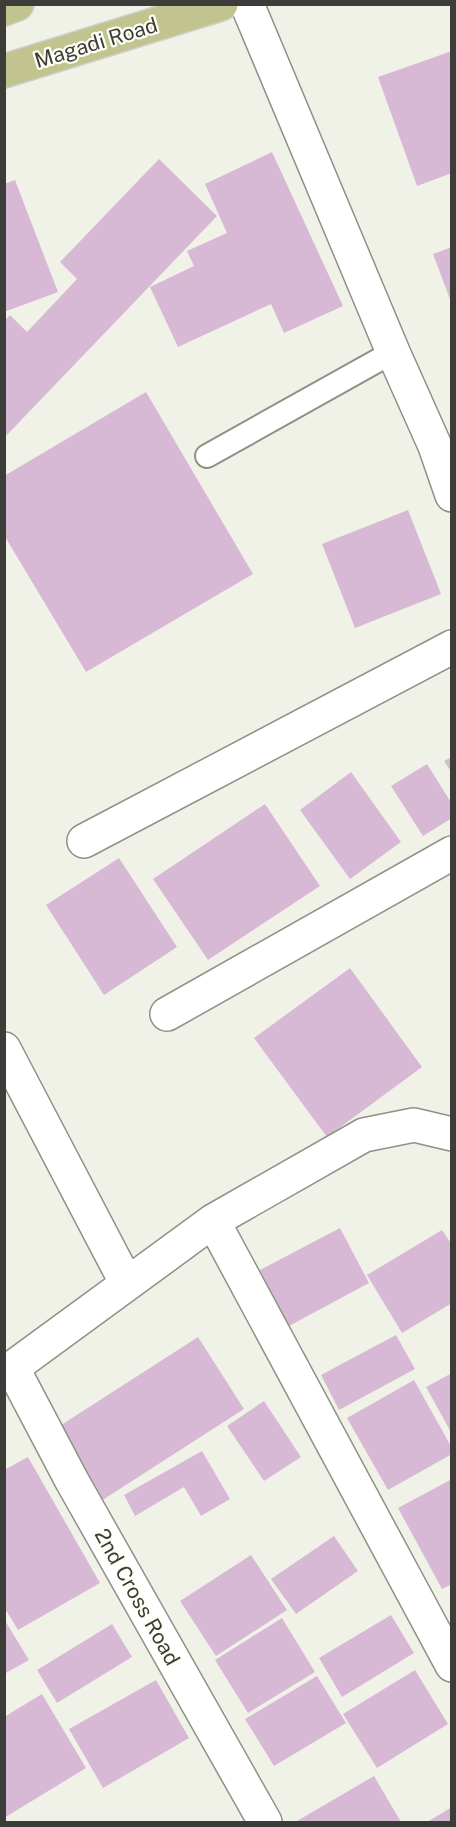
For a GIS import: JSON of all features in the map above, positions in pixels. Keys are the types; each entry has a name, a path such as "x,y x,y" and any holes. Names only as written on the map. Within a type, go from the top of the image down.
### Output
{"main road":[{"path":"4,9 16,4"},
{"name":"Magadi Road","path":"4,70 221,4"}],"street":[{"path":"247,4 393,352 435,446 452,495"},
{"path":"84,841 452,647"},
{"path":"166,1014 452,854"},
{"path":"4,1049 127,1284"},
{"path":"9,1371 213,1221 364,1135 414,1125 452,1134"},
{"path":"213,1221 452,1665"},
{"name":"2nd Cross Road","path":"9,1371 265,1822"}],"lane":[{"path":"207,456 393,352"}],"building":[{"path":"452,51 452,173 417,186 378,77"},
{"path":"272,152 343,306 284,333 271,304 178,347 150,287 194,266 187,251 227,233 205,184"},
{"path":"159,159 217,216 4,438 4,321 10,315 27,332 77,279 60,262"},
{"path":"15,180 58,292 4,312 4,184"},
{"path":"452,247 452,302 451,302 433,254"},
{"path":"146,392 253,574 86,672 4,535 4,476"},
{"path":"408,510 441,594 355,628 322,544"},
{"path":"452,757 452,773 444,761"},
{"path":"427,764 452,804 452,818 423,836 391,786"},
{"path":"351,772 401,842 350,879 300,810"},
{"path":"265,804 320,886 208,960 153,879"},
{"path":"119,858 177,947 104,995 46,905"},
{"path":"350,968 422,1067 327,1137 254,1038"},
{"path":"340,1228 369,1283 289,1326 260,1270"},
{"path":"442,1230 452,1245 452,1303 402,1333 367,1275"},
{"path":"396,1335 415,1369 339,1410 321,1375"},
{"path":"198,1337 244,1409 101,1501 55,1429"},
{"path":"452,1373 452,1434 426,1387"},
{"path":"414,1380 452,1448 452,1454 388,1490 347,1418"},
{"path":"264,1401 301,1457 264,1481 227,1426"},
{"path":"202,1451 230,1499 201,1516 184,1487 135,1516 124,1495"},
{"path":"28,1457 100,1583 18,1630 4,1607 4,1470"},
{"path":"452,1479 452,1584 442,1589 398,1508"},
{"path":"334,1536 358,1571 296,1614 271,1579"},
{"path":"251,1555 287,1610 216,1656 180,1601"},
{"path":"391,1615 414,1653 342,1697 319,1658"},
{"path":"282,1618 315,1672 248,1713 215,1660"},
{"path":"4,1619 29,1660 4,1674"},
{"path":"112,1624 132,1657 57,1703 37,1670"},
{"path":"415,1670 448,1724 377,1768 343,1714"},
{"path":"317,1676 346,1723 274,1766 245,1719"},
{"path":"156,1680 189,1738 103,1788 69,1729"},
{"path":"42,1694 86,1768 4,1818 4,1717"},
{"path":"374,1776 401,1822 297,1821"},
{"path":"452,1807 452,1822 427,1822"}]}
